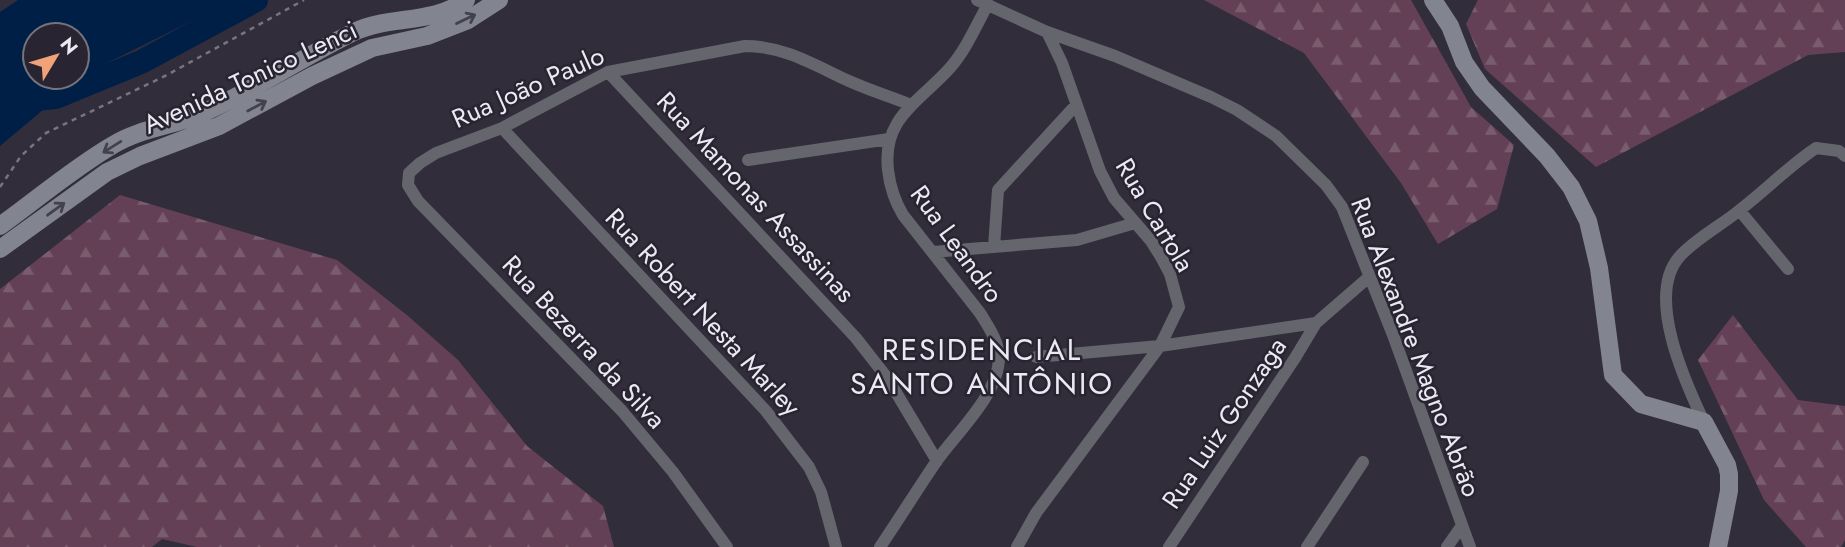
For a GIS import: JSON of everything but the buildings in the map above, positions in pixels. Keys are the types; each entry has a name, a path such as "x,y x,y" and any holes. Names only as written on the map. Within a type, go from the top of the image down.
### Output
{"main road":[{"name":"Avenida Tonico Lenci","path":"0,226 112,145 204,113 357,30 427,17 466,0"},
{"name":"Avenida Tonico Lenci","path":"0,248 107,172 140,156 219,126 312,76 372,48 427,36 468,20 499,0"},
{"path":"1433,0 1450,26 1464,62 1482,88 1547,156 1571,187 1588,221 1599,268 1613,374 1641,404 1704,422 1727,465 1729,491 1718,547"}],"street":[{"path":"748,160 889,139 911,105 949,69 963,51 983,2"},
{"name":"Rua Alexandre Magno Abrão","path":"983,2 1047,32 1115,56 1237,110 1276,136 1326,185 1342,207 1393,335 1470,547"},
{"name":"Rua Cartola","path":"1017,547 1036,513 1160,346 1177,313 1178,299 1161,257 1151,241 1114,198 1105,180 1062,63 1047,32"},
{"name":"Rua João Paulo","path":"409,173 436,153 502,128 608,72 745,46 765,46 789,52 850,81 911,105"},
{"name":"Rua Mamonas Assassinas","path":"608,72 856,338 888,379 937,461"},
{"path":"994,247 998,190 1076,105"},
{"name":"Rua Robert Nesta Marley","path":"502,128 766,411 809,467 824,502 836,547"},
{"name":"Rua Leandro","path":"880,547 937,461 984,400 995,377 999,359 991,331 980,313 894,200 887,158 889,139"},
{"path":"1704,422 1685,384 1672,344 1665,282 1680,255 1740,211 1794,163 1816,148 1839,151 1845,156"},
{"name":"Rua Bezerra da Silva","path":"409,173 408,185 418,201 622,411 673,472 727,547"},
{"path":"1740,211 1788,269"},
{"path":"933,252 1077,240 1135,223"},
{"path":"1036,357 1160,346 1316,323 1369,277"},
{"name":"Rua Luiz Gonzaga","path":"1169,547 1316,323"},
{"path":"1307,547 1363,463"},
{"path":"1447,547 1461,527"}],"path":[{"path":"0,187 21,156 46,133 165,76 304,0"}],"green space":[{"path":"1204,0 1411,0 1471,107 1514,145 1497,209 1438,244 1401,183 1304,53"},
{"path":"1478,0 1845,0 1845,52 1808,55 1596,167 1485,69 1466,24"},
{"path":"120,195 337,260 458,360 527,446 603,506 614,547 197,547 162,539 152,547 0,547 0,289"},
{"path":"1733,315 1798,400 1845,406 1845,540 1841,547 1806,547 1764,500 1698,360"}],"water":[{"path":"18,0 234,0 91,71 91,21 21,21 21,91 66,91 0,146 0,12"}],"waterway":[{"path":"0,102 56,97 141,62 256,0"}],"district":[{"name":"RESIDENCIAL SANTO ANTÔNIO","path":"982,367"}]}
